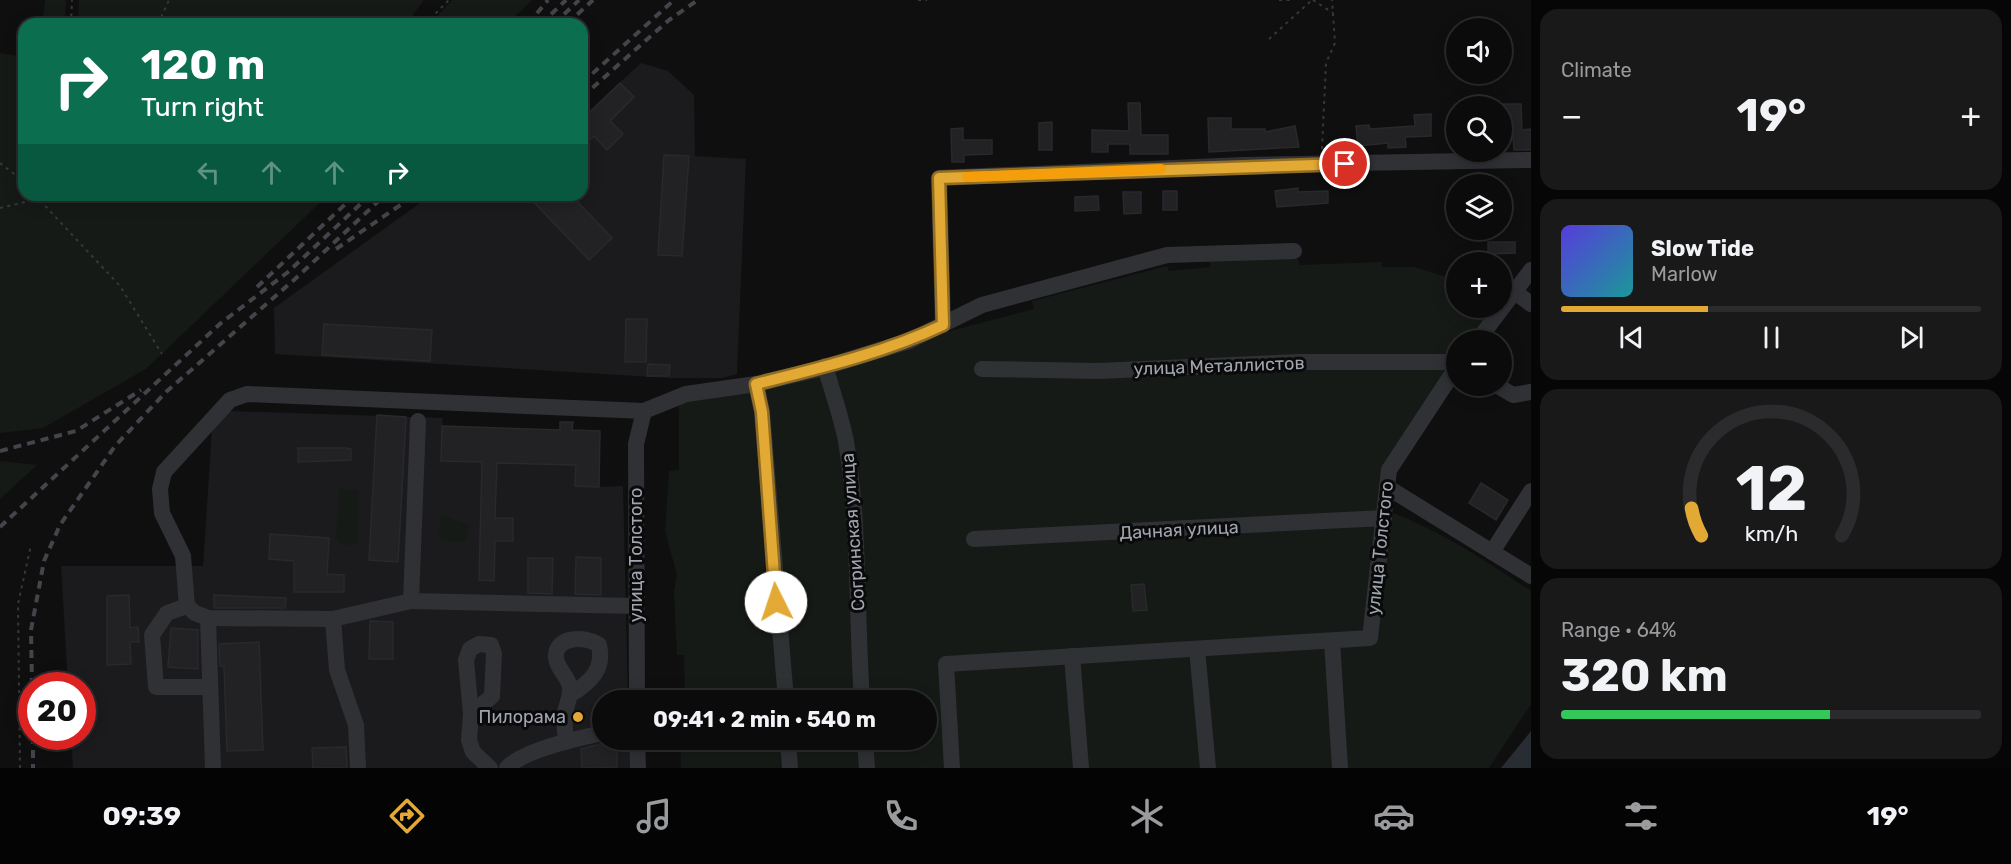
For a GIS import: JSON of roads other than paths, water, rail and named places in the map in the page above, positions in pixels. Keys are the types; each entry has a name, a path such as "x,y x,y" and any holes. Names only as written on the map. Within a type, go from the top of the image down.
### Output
{"street":[{"path":"943,325 939,178 1322,164 1531,160"},
{"path":"636,606 411,601 333,619 208,618 195,613 187,606 183,556 162,513 160,489 164,472 230,400 247,394 644,411 686,394 756,384 909,341 982,305 1167,255 1293,251"},
{"path":"1486,330 1531,270"},
{"path":"1515,292 1531,304"},
{"name":"улица Металлистов","path":"982,369 1098,371 1300,362 1446,362"},
{"name":"Согринская улица","path":"825,366 846,439 851,482 859,592 862,690"},
{"name":"улица Толстого","path":"1332,641 1370,638 1389,470 1446,383"},
{"path":"756,384 762,412 785,690"},
{"path":"1512,394 1531,392"},
{"name":"улица Толстого","path":"637,690 636,444 644,411"},
{"path":"411,601 418,421"},
{"path":"1387,487 1531,576"},
{"path":"1492,552 1531,491"},
{"name":"Дачная улица","path":"974,539 1384,518"},
{"path":"187,606 167,613 152,635 156,687 209,687"},
{"path":"208,618 213,768"},
{"path":"333,619 337,670 356,725 358,768"},
{"path":"952,768 946,664 1332,641 1340,768"},
{"path":"1197,649 1208,768"},
{"path":"1072,656 1081,768"},
{"path":"567,742 565,714 570,695"},
{"path":"471,714 469,740 473,753 490,768"},
{"path":"507,768 512,762 567,742 592,736"},
{"path":"637,750 638,768"},
{"path":"789,750 790,768"},
{"path":"866,750 867,768"}],"railway":[{"path":"533,18 548,0"},
{"path":"547,18 566,0"},
{"path":"560,18 579,0"},
{"path":"574,18 593,0"},
{"path":"588,78 674,0"},
{"path":"588,92 669,20 698,0"},
{"path":"257,287 349,201"},
{"path":"0,527 221,323 288,272 364,201"},
{"path":"32,672 31,630 44,561 60,525 115,446 166,392 295,279 379,201"},
{"path":"336,249 406,201"},
{"path":"0,451 76,431 141,390"},
{"path":"33,750 33,768"}],"place":[{"name":"Пилорама","path":"578,717"}]}
